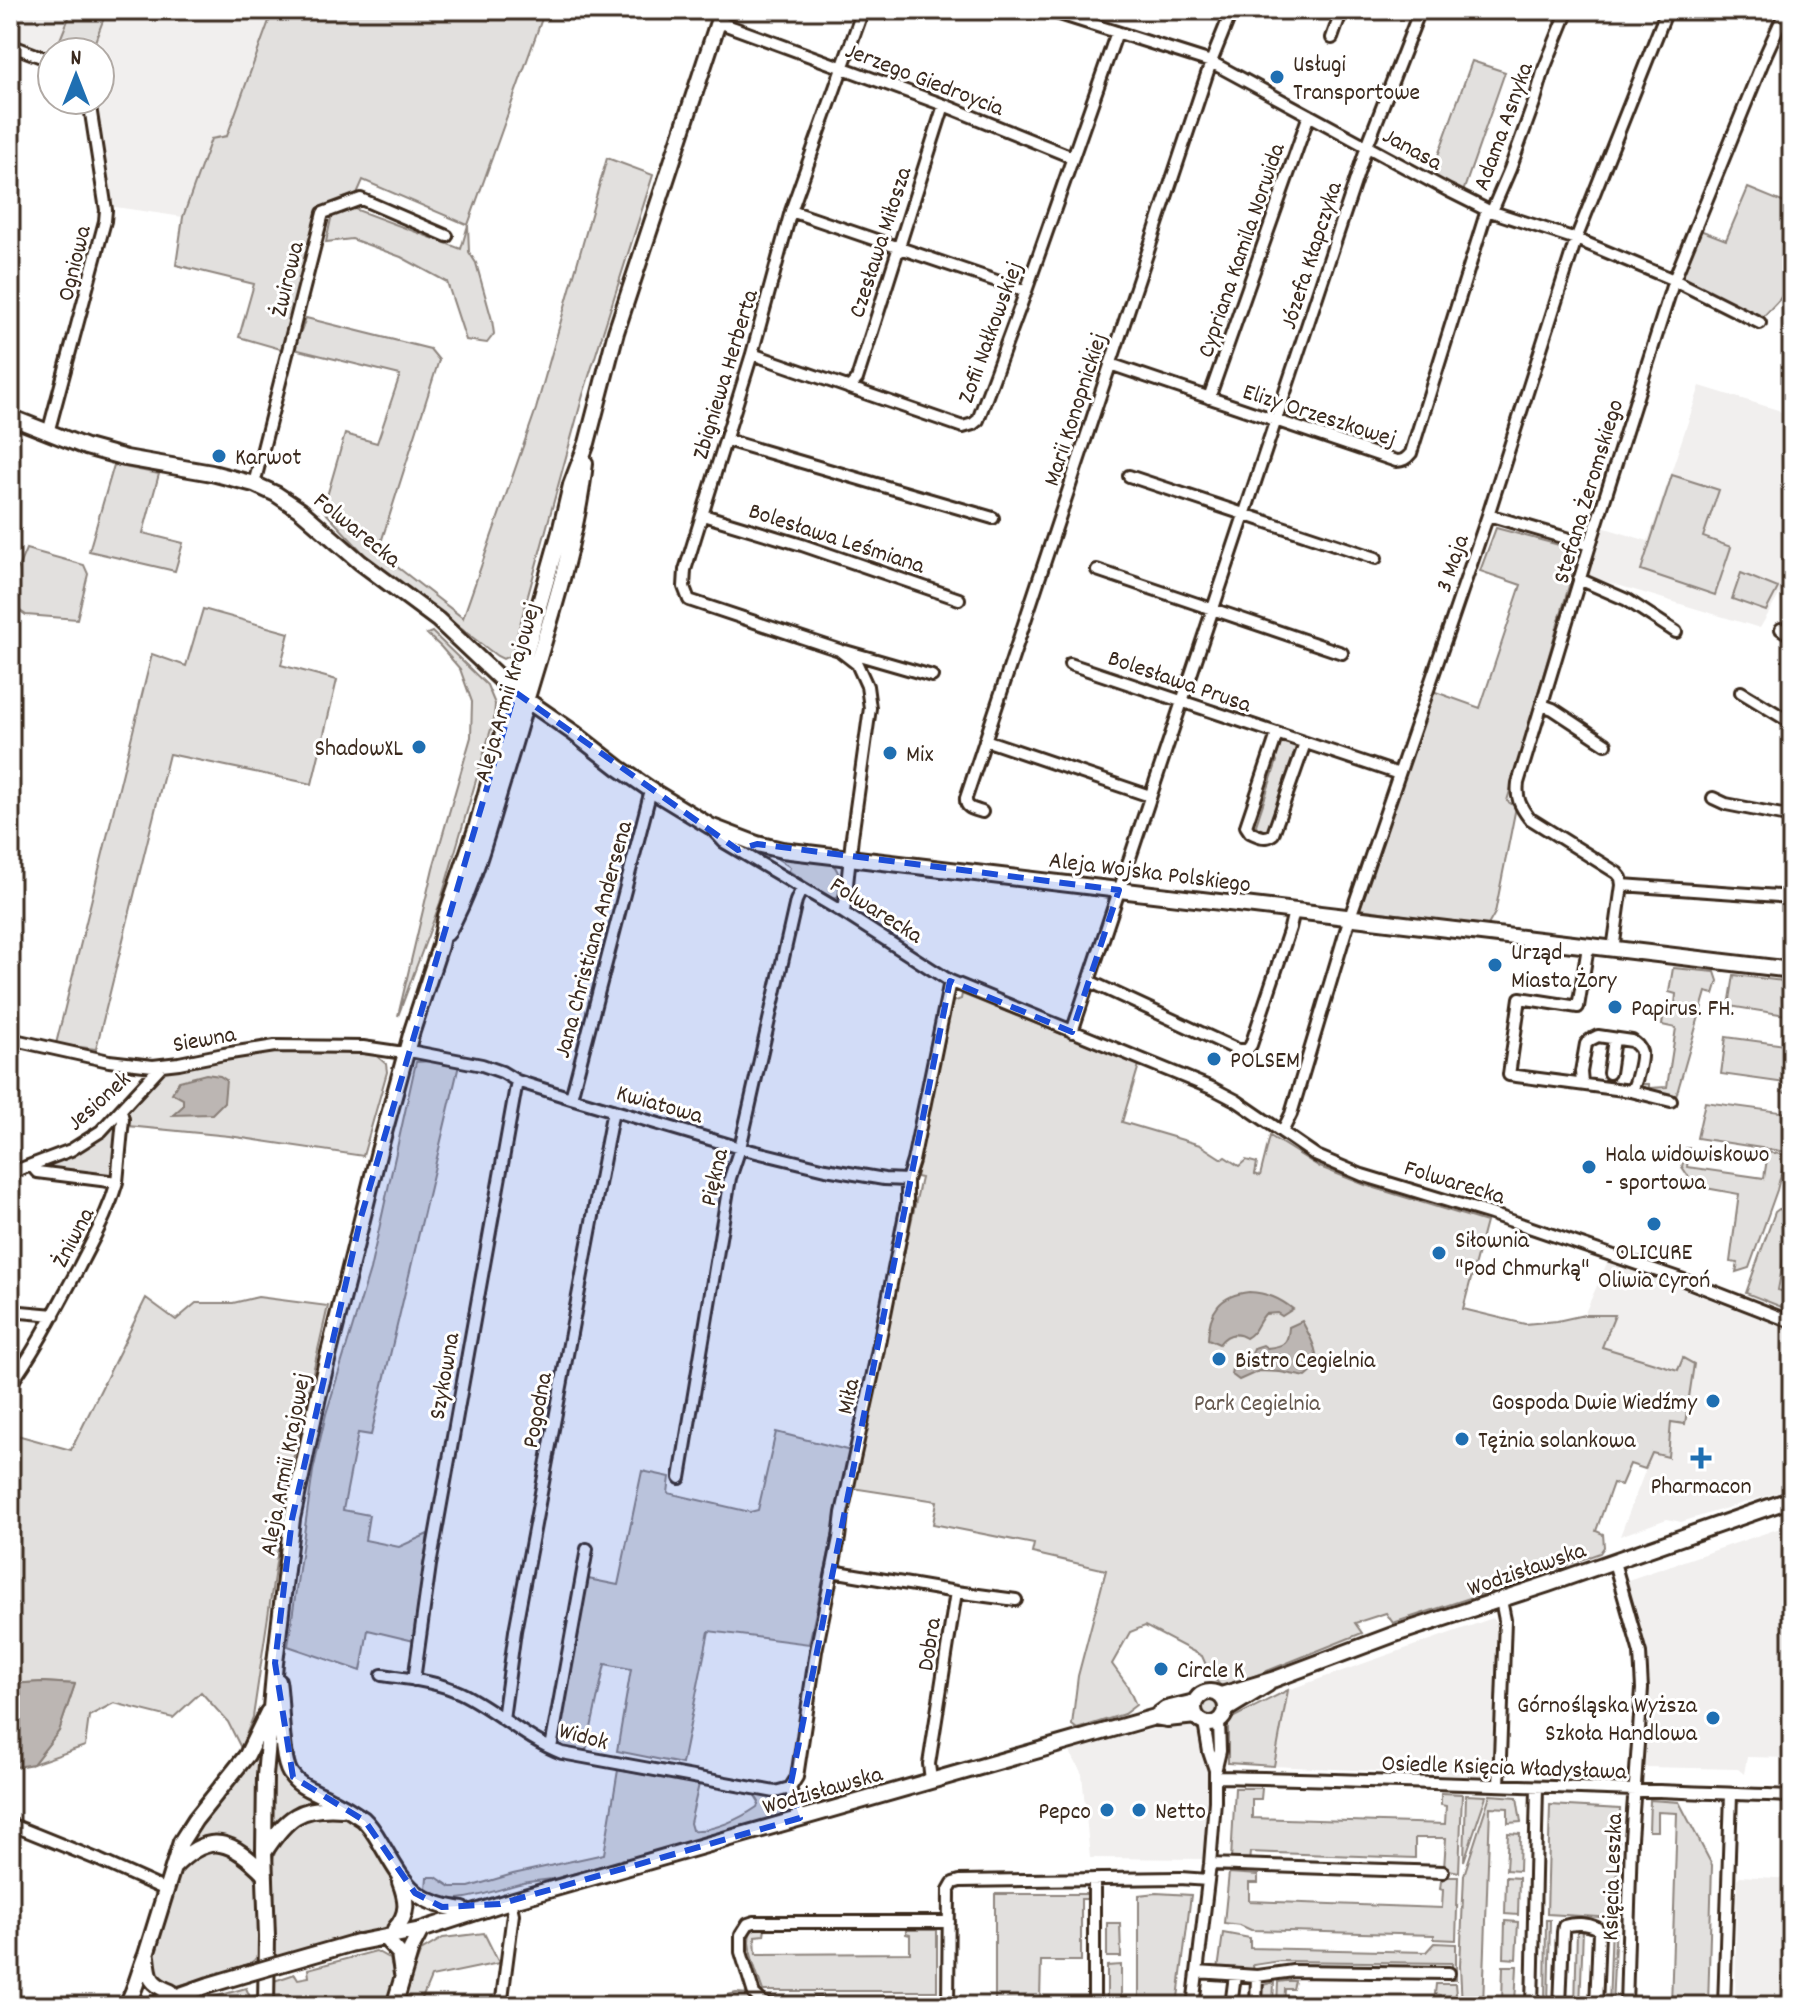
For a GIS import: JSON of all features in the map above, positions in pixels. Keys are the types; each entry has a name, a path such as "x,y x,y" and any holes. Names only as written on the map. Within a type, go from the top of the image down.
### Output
{"main road":[{"name":"Aleja Armii Krajowej","path":"266,2006 265,1776 292,1519 304,1458 361,1217 406,1052 440,946 473,875 521,696 571,485 587,443 616,332 720,16"},
{"name":"Folwarecka","path":"10,417 86,447 126,458 212,473 254,484 276,494 423,608 521,696 651,790 710,826"},
{"name":"Aleja Wojska Polskiego","path":"710,826 782,850 1792,970"},
{"name":"Wodzisławska","path":"390,1934 421,1930 505,1903 1155,1717 1166,1709 1210,1711 1253,1695 1275,1679 1395,1634 1792,1499"},
{"path":"275,1663 285,1760 289,1772 302,1786 331,1800 369,1825 395,1868 415,1893 442,1907 463,1910"},
{"path":"122,2005 134,1991 181,1842 247,1755 270,1708"},
{"path":"264,1851 283,1825 298,1814 319,1808 345,1809"},
{"path":"173,1868 201,1846 223,1844 246,1855 265,1874"},
{"path":"395,1868 406,1897 406,1908 405,1915 390,1934 399,1953 402,1978"},
{"name":"Wodzisławska","path":"149,2006 209,1985 463,1910 505,1903"},
{"path":"394,2006 411,1949 421,1930"},
{"path":"146,1955 151,1980 171,1999"},
{"name":"Wodzisławska","path":"122,2005 171,1999"}],"street":[{"name":"Zbigniewa Herberta","path":"863,10 791,211 752,354 685,570 684,587 689,600 839,650 932,676"},
{"name":"Janasa","path":"1047,10 1211,62 1449,191 1490,210 1576,239 1674,280 1760,323"},
{"name":"Marii Konopnickiej","path":"982,812 968,807 966,798 1211,62 1232,10"},
{"path":"1332,38 1342,10"},
{"name":"Józefa Kłapczyka","path":"1072,1032 1367,146 1420,10"},
{"name":"Adama Asnyka","path":"1490,210 1568,10"},
{"name":"3 Maja","path":"1282,1132 1291,1114 1350,917 1488,515 1576,239 1667,10"},
{"name":"Stefana Żeromskiego","path":"1622,885 1617,873 1529,818 1521,808 1518,783 1674,280 1786,10"},
{"name":"Jerzego Giedroycia","path":"720,16 1072,157"},
{"name":"Zofii Nałkowskiej","path":"752,354 963,427 978,420 1117,32"},
{"path":"10,45 36,55"},
{"name":"Czesława Miłosza","path":"849,388 857,379 944,105"},
{"name":"Cypriana Kamila Norwida","path":"1209,398 1309,115"},
{"name":"Ogniowa","path":"48,433 105,221 91,116"},
{"name":"Żwirowa","path":"254,484 323,213 361,199 447,236"},
{"name":"Elizy Orzeszkowej","path":"1110,364 1396,461 1406,459 1411,453 1490,210"},
{"path":"791,211 1026,291"},
{"path":"726,440 993,518"},
{"path":"1129,476 1376,558"},
{"name":"Bolesława Leśmiana","path":"703,515 959,599"},
{"path":"1488,515 1590,545"},
{"path":"1097,570 1342,653"},
{"path":"1579,579 1627,600 1676,632"},
{"path":"1781,629 1792,636"},
{"path":"839,650 857,664 867,686 870,708 844,913"},
{"name":"Bolesława Prusa","path":"1070,664 1399,774"},
{"path":"1741,692 1792,723"},
{"path":"1542,705 1606,744"},
{"name":"Bolesława Prusa","path":"1277,734 1247,822 1247,830 1256,835 1267,837 1273,834 1305,743"},
{"path":"985,740 1150,796"},
{"name":"Jana Christiana Andersena","path":"571,1098 651,790"},
{"path":"1713,798 1726,804 1792,817"},
{"name":"Folwarecka","path":"710,826 724,842 950,981 1214,1089 1237,1101 1317,1156 1362,1175 1491,1214 1692,1283 1792,1322"},
{"path":"740,852 757,844"},
{"path":"1613,950 1622,885 1792,897"},
{"name":"Piękna","path":"680,1478 730,1178 740,1148 796,901 802,888"},
{"path":"1089,981 1238,1050 1247,1050 1281,957 1294,911"},
{"path":"1588,947 1578,1007 1520,998 1509,1075 1582,1083 1671,1101"},
{"name":"Miła","path":"790,1788 797,1777 816,1651 842,1513 907,1204 907,1180 950,981"},
{"path":"1582,1083 1586,1044 1590,1040 1598,1036 1632,1041 1641,1052 1635,1086 1631,1091"},
{"name":"Siewna","path":"10,1039 109,1061 153,1066 275,1046 363,1047 406,1052"},
{"path":"1609,1073 1614,1039"},
{"name":"Kwiatowa","path":"406,1052 482,1065 517,1081 740,1148 826,1169 907,1180"},
{"name":"Jesionek","path":"10,1173 71,1150 101,1131 162,1065"},
{"name":"Szykowna","path":"414,1680 430,1565 517,1081"},
{"name":"Pogodna","path":"503,1719 515,1631 613,1110"},
{"path":"117,1182 123,1119 121,1111"},
{"name":"Żniwna","path":"10,1385 54,1315 110,1208 117,1182 37,1172 32,1166"},
{"path":"10,1311 54,1315"},
{"path":"551,1748 587,1549"},
{"name":"Księcia Leszka","path":"1614,1562 1640,1653 1642,1689 1631,1839 1626,2006"},
{"name":"Dobra","path":"832,1571 956,1592 929,1764 931,1780"},
{"path":"956,1592 1016,1600"},
{"path":"1499,1785 1505,1620 1501,1600"},
{"name":"Widok","path":"382,1675 432,1683 458,1692 551,1748 582,1757 775,1792 790,1788"},
{"path":"1193,2006 1210,1864 1215,1775 1209,1752 1210,1711"},
{"name":"Osiedle Księcia Władysława","path":"1215,1775 1792,1796"},
{"path":"1532,2006 1537,1787"},
{"path":"790,1788 800,1818"},
{"path":"1724,2006 1731,1794"},
{"path":"10,1824 166,1890"},
{"path":"1210,1864 1443,1872"},
{"path":"1094,1879 1094,2006"},
{"path":"949,1922 754,1922 745,1928 740,1942 754,1994 770,2005 948,2006 949,1922 949,1890 953,1883 1208,1880"},
{"path":"501,2006 513,1914 505,1903"},
{"path":"1560,2006 1563,1932 1564,1926 1570,1924 1592,1926 1599,1932 1596,2006"},
{"path":"1197,1972 1257,1976 1293,1971 1449,1973"},
{"path":"1231,2006 1235,1975"},
{"path":"1256,2006 1257,1976"}],"highlighted area":[{"path":"515,692 738,850 757,844 1119,890 1072,1032 950,981 790,1788 800,1818 500,1904 442,1907 415,1893 365,1821 293,1777 275,1663 292,1519 361,1217"}],"shaded area":[{"path":"10,10 72,10 61,36 36,36 36,46 10,36"},
{"path":"107,10 273,10 227,136 211,139 183,217 102,205 98,198 84,116 116,116 116,36 97,36"},
{"path":"1700,386 1778,410 1792,421 1792,573 1760,628 1588,576 1602,527 1648,541"},
{"path":"206,1074 226,1080 224,1102 212,1114 173,1115 183,1106 183,1099 172,1093 179,1081"},
{"path":"1608,1261 1792,1330 1792,1488 1681,1522 1667,1519 1620,1536 1652,1453 1671,1422 1684,1424 1678,1370 1602,1346 1614,1315 1584,1315"},
{"path":"1249,1292 1272,1297 1293,1309 1282,1316 1265,1314 1246,1338 1231,1335 1219,1344 1208,1339 1211,1320 1218,1306 1230,1297"},
{"path":"1302,1321 1316,1357 1316,1364 1306,1377 1259,1371 1239,1380 1231,1374 1232,1369 1248,1365 1254,1348 1281,1345 1288,1337 1289,1327"},
{"path":"1792,1524 1792,1758 1747,1757 1744,1774 1738,1769 1645,1767 1650,1680 1636,1611 1625,1581"},
{"path":"1493,1618 1500,1628 1496,1777 1274,1766 1288,1690"},
{"path":"10,1684 75,1684 59,1731 33,1764 10,1768"},
{"path":"1185,1724 1197,1730 1213,1775 1207,1859 1090,1858 1082,1774 1069,1750"},
{"path":"1740,1876 1792,1879 1792,2006 1735,2006 1737,1879"}],"green space":[{"path":"72,10 107,10 97,36 61,36"},
{"path":"273,10 545,10 468,225 363,180 356,196 319,209 284,350 239,337 254,284 176,265 183,217 211,139 227,136"},
{"path":"1472,61 1505,72 1463,192 1431,175"},
{"path":"607,158 653,175 583,395 513,650 503,659 367,557 323,510 345,434 377,443 400,375 294,349 306,318 430,349 439,360 378,552 463,618 536,409"},
{"path":"1748,188 1792,206 1792,281 1762,318 1679,277 1700,230 1726,240"},
{"path":"352,208 461,249 468,225 469,252 476,263 492,320 494,334 487,343 466,340 447,282 401,257 352,239 326,242 332,214"},
{"path":"114,465 159,474 143,533 183,543 175,571 89,551"},
{"path":"1672,475 1719,490 1703,537 1731,547 1715,595 1641,570"},
{"path":"1496,528 1574,549 1575,565 1507,801 1516,807 1495,913 1487,927 1360,909 1389,812 1433,691 1480,708 1521,585 1480,571"},
{"path":"26,549 84,565 88,574 77,619 26,615 10,604 10,587"},
{"path":"1741,573 1778,588 1766,611 1732,599"},
{"path":"203,609 289,633 281,665 337,680 312,784 169,754 96,1049 56,1044 152,654 186,666"},
{"path":"432,632 487,685 495,704 494,719 440,903 398,1016 433,868 471,737 472,702 460,669 427,634"},
{"path":"1284,740 1294,744 1297,751 1272,831 1266,834 1259,832 1256,825 1277,761 1273,753 1276,745"},
{"path":"758,850 832,863 840,880 837,898 833,899 789,871 790,867 770,854 767,858"},
{"path":"1673,968 1715,972 1718,981 1714,994 1706,992 1675,1100 1650,1094 1641,1086 1667,1087 1676,1028 1662,1025 1665,1004 1675,1004 1676,994 1669,992"},
{"path":"1734,975 1792,982 1792,1016 1729,1006"},
{"name":"Park Cegielnia","path":"962,994 1139,1065 1122,1122 1200,1145 1239,1166 1246,1160 1257,1163 1255,1174 1260,1176 1270,1136 1320,1167 1365,1185 1486,1222 1463,1309 1525,1324 1584,1315 1615,1315 1602,1347 1678,1370 1683,1358 1694,1364 1685,1424 1671,1422 1668,1457 1652,1453 1645,1469 1630,1464 1621,1485 1613,1483 1596,1531 1603,1534 1604,1547 1600,1553 1393,1623 1386,1613 1355,1623 1362,1633 1242,1681 1221,1686 1210,1674 1202,1656 1145,1626 1130,1632 1112,1664 1136,1705 1124,1714 1077,1729 1072,1725 1078,1676 1106,1570 1032,1553 1034,1544 933,1524 937,1501 852,1488 921,1178 916,1177 949,1007 961,999"},
{"path":"1726,1037 1792,1046 1792,1084 1721,1074"},
{"path":"278,1051 371,1051 386,1064 387,1072 363,1156 229,1136 128,1126 126,1112 165,1069"},
{"path":"416,1062 459,1065 371,1435 358,1433 343,1510 369,1515 365,1540 399,1547 428,1534 414,1641 368,1630 361,1671 288,1646 313,1471 326,1414 370,1270"},
{"path":"1782,1086 1792,1087 1792,1132 1787,1152 1697,1138 1705,1102 1787,1113 1791,1094 1781,1092"},
{"path":"117,1123 113,1175 104,1177 46,1169 48,1164 87,1146"},
{"path":"1686,1148 1689,1148 1687,1167 1764,1178 1767,1159 1759,1158 1760,1151 1786,1155 1749,1268 1736,1272 1738,1263 1730,1262 1739,1194 1695,1186 1682,1167"},
{"path":"1779,1209 1792,1210 1790,1251 1785,1251 1778,1290 1792,1294 1792,1311 1746,1293 1775,1212"},
{"path":"258,1297 328,1306 288,1482 253,1717 241,1748 228,1722 201,1692 173,1718 114,1703 89,1716 85,1746 33,1764 59,1731 75,1684 10,1684 10,1433 71,1450 146,1298 176,1320 196,1303 233,1303"},
{"path":"776,1432 851,1451 809,1644 709,1631 682,1764 617,1751 631,1669 605,1664 586,1751 554,1745 588,1579 618,1585 642,1471 670,1477 668,1493 750,1512 758,1510"},
{"path":"1288,1690 1274,1766 1228,1763 1228,1720"},
{"path":"1210,1699 1219,1708 1210,1717 1201,1708"},
{"path":"256,1745 262,1746 257,1855 241,1844 223,1838 205,1838 186,1845 190,1833"},
{"path":"273,1747 279,1747 317,1799 291,1811 271,1827 271,1786"},
{"path":"618,1770 699,1784 690,1823 692,1830 718,1827 735,1820 757,1807 759,1802 754,1794 789,1799 792,1811 788,1816 553,1879 461,1899 436,1896 426,1889 427,1877 436,1877 451,1887 469,1887 604,1854"},
{"path":"1235,1788 1262,1788 1261,1799 1252,1799 1252,1818 1445,1824 1446,1806 1441,1805 1441,1793 1462,1794 1459,1872 1444,1869 1446,1838 1415,1838 1415,1858 1250,1852 1249,1863 1231,1860"},
{"path":"1466,1795 1486,1796 1464,1861"},
{"path":"1490,1795 1517,1797 1521,1822 1508,1823 1508,1808 1490,1807 1483,2006 1462,2006 1460,1966 1464,1875"},
{"path":"1650,1800 1679,1802 1712,1865 1708,2006 1671,2006 1677,1813 1658,1812 1658,1831 1649,1831"},
{"path":"1550,1805 1620,1809 1616,1918 1547,1914"},
{"path":"333,1814 353,1820 368,1834 401,1892 399,1911 388,1927 275,1958 272,1872 277,1847 282,1837 298,1823"},
{"path":"1508,1833 1520,1834 1519,1871 1506,1870"},
{"path":"211,1851 230,1854 244,1862 253,1874 260,1905 260,1956 246,1966 174,1987 167,1985 155,1975 152,1962 178,1874 194,1857"},
{"path":"1229,1873 1258,1875 1258,1883 1249,1883 1249,1901 1442,1908 1441,1881 1446,1877 1458,1877 1456,1940 1434,1939 1434,1935 1251,1930 1224,1923"},
{"path":"1506,1877 1519,1878 1518,1915 1505,1914"},
{"path":"995,1894 1091,1894 1091,1899 1081,1899 1081,1961 1041,1961 1040,1999 1081,2000 1081,2006 995,2006"},
{"path":"1139,1895 1191,1895 1177,2006 1139,2006"},
{"path":"1546,1920 1550,1920 1548,2006 1545,2006"},
{"path":"1505,1921 1518,1922 1516,1959 1504,1958"},
{"path":"1107,1923 1120,1923 1121,1957 1107,1957"},
{"path":"1612,1923 1616,1923 1612,2006 1609,2006"},
{"path":"756,1928 765,1928 764,1935 755,1936 756,1954 910,1953 910,1935 906,1934 906,1930 937,1930 937,1991 763,1991 749,1944 751,1932"},
{"path":"1577,1930 1583,1930 1580,2006 1575,2006"},
{"path":"484,1933 499,1963 431,1977 419,2006 400,2006 421,1951 443,1938"},
{"path":"1223,1933 1250,1938 1250,1948 1427,1952 1435,1943 1456,1944 1456,1980 1452,1980 1452,1963 1280,1961 1253,1965 1254,1973 1218,1970"},
{"path":"376,1951 390,1959 392,1966 398,1965 388,2006 273,2006 274,1981 295,1974 298,1979 309,1977 308,1969"},
{"path":"1121,1965 1121,2000 1107,2001 1107,1966"},
{"path":"1503,1966 1517,1966 1515,2003 1502,2003"},
{"path":"1295,1981 1293,1989 1285,1989 1284,2006 1277,2006 1278,1982"},
{"path":"1274,1982 1273,2006 1260,2006 1263,1985"},
{"path":"1436,1984 1455,1984 1457,2006 1440,2006 1440,1995 1435,1994"},
{"path":"246,1988 250,1997 258,1995 258,2006 183,2006"},
{"path":"736,1993 749,1994 752,2006 699,2006 698,2002"}],"place":[{"name":"Usługi Transportowe","path":"1277,77"},
{"name":"Karwot","path":"219,456"},
{"name":"ShadowXL","path":"419,747"},
{"name":"Mix","path":"890,753"},
{"name":"Urząd Miasta Żory","path":"1495,965"},
{"name":"Papirus. FH.","path":"1615,1007"},
{"name":"POLSEM","path":"1214,1059"},
{"name":"Hala widowiskowo - sportowa","path":"1589,1167"},
{"name":"OLICURE Oliwia Cyroń","path":"1654,1224"},
{"name":"Siłownia \"Pod Chmurką\"","path":"1439,1253"},
{"name":"Bistro Cegielnia","path":"1219,1359"},
{"name":"Gospoda Dwie Wiedźmy","path":"1713,1401"},
{"name":"Tężnia solankowa","path":"1462,1439"},
{"name":"Pharmacon","path":"1701,1458"},
{"name":"Circle K","path":"1161,1669"},
{"name":"Górnośląska Wyższa Szkoła Handlowa","path":"1713,1718"},
{"name":"Pepco","path":"1107,1810"},
{"name":"Netto","path":"1139,1810"}]}
